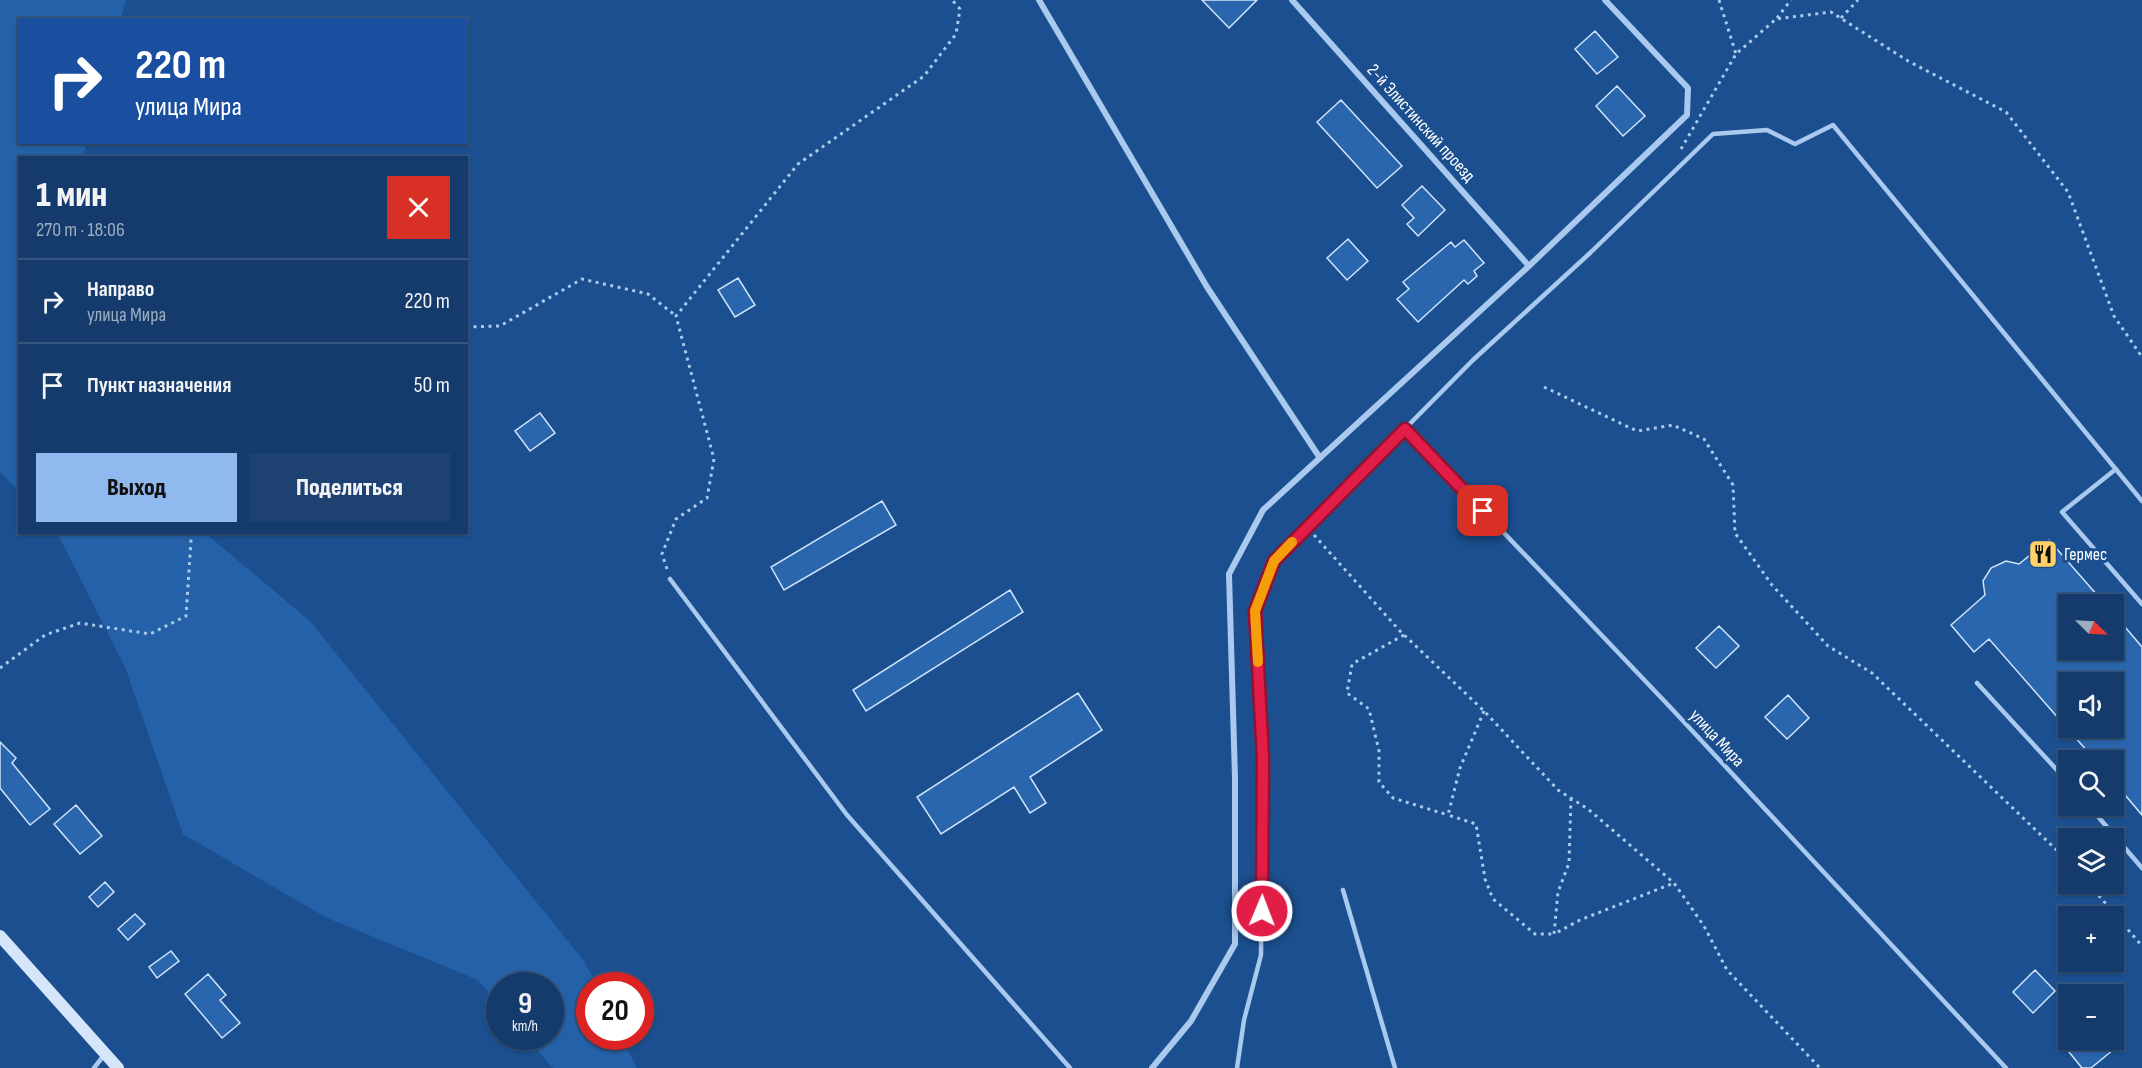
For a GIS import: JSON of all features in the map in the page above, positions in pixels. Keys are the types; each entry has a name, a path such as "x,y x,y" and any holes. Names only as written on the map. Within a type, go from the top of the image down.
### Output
{"street":[{"path":"1039,0 1207,287 1320,458"},
{"name":"2-й Элистинский проезд","path":"1292,0 1529,266"},
{"path":"1152,1068 1191,1021 1235,944 1235,778 1229,574 1263,510 1529,266 1687,115 1688,88 1605,0"},
{"path":"0,936 118,1068"}],"lane":[{"path":"1238,1068 1244,1020 1261,955 1263,758 1255,611 1274,561 1473,360 1590,253 1713,134 1767,130 1795,144 1833,125 2142,501"},
{"name":"улица Мира","path":"1405,429 1671,708 2006,1068"},
{"path":"2116,469 2062,512 2142,604"},
{"path":"670,579 847,815 1070,1068"},
{"path":"1977,683 2058,771"},
{"path":"2098,816 2142,868"},
{"path":"1343,890 1395,1068"},
{"path":"94,1068 105,1054"}],"path":[{"path":"676,316 798,164 924,76 956,34 960,9 952,0"},
{"path":"1719,0 1736,54"},
{"path":"1677,155 1736,54 1776,19 1791,0"},
{"path":"1841,18 1858,0"},
{"path":"1776,19 1831,12 1908,61 2006,112 2068,192 2114,316 2142,357"},
{"path":"468,327 500,326 582,279 648,294 676,316 714,459 707,498 676,519 662,554 670,579"},
{"path":"1544,387 1637,431 1673,425 1704,439 1733,484 1735,533 1772,585 1828,646 1872,673 2058,851"},
{"path":"1307,527 1404,635 1484,711 1558,790 1588,809 1674,883 1704,926 1727,970 1820,1068"},
{"path":"0,668 45,635 80,623 150,634 186,616 192,534"},
{"path":"1404,635 1352,664 1347,693 1369,709 1379,751 1379,782 1393,798 1476,824 1485,879 1493,899 1534,934 1554,934 1580,920 1674,883"},
{"path":"1448,815 1460,768 1484,711"},
{"path":"1554,934 1558,892 1569,862 1571,798"},
{"path":"2098,894 2142,946"}],"shaded area":[{"path":"0,0 126,0 121,18 18,18 18,144 87,144 82,156 18,156 18,490 0,472"},
{"path":"58,534 206,534 310,621 584,961 590,972 576,972 576,1050 628,1050 637,1068 553,1068 537,1050 564,1050 564,972 486,972 486,990 478,980 325,917 183,834 125,667"}],"building":[{"path":"1202,0 1257,0 1229,28"},
{"path":"1595,31 1618,57 1597,74 1575,49"},
{"path":"1617,86 1645,116 1623,136 1596,106"},
{"path":"1341,100 1402,166 1377,188 1317,122"},
{"path":"1422,186 1445,210 1418,236 1407,224 1414,218 1402,205"},
{"path":"1348,239 1368,261 1347,280 1327,258"},
{"path":"1464,240 1484,263 1474,271 1477,276 1468,284 1464,280 1418,322 1397,299 1409,289 1403,282 1451,242 1455,247"},
{"path":"738,278 755,305 735,317 718,290"},
{"path":"540,413 555,433 530,451 515,431"},
{"path":"882,501 896,525 784,590 771,567"},
{"path":"2049,540 2096,594 2058,594 2058,660 2124,660 2124,626 2142,647 2142,815 2124,794 2124,750 2086,750 2076,738 2124,738 2124,672 2058,672 2058,718 1989,639 1974,652 1951,625 1985,595 1983,581 1991,568 2006,561 2019,564"},
{"path":"1010,590 1023,612 866,711 853,690"},
{"path":"1719,626 1739,646 1716,668 1696,648"},
{"path":"1078,693 1102,730 1030,777 1046,803 1030,813 1014,787 941,834 917,797"},
{"path":"1788,695 1809,718 1787,739 1765,717"},
{"path":"0,742 16,758 12,763 50,809 30,825 0,788"},
{"path":"76,805 102,836 80,854 54,824"},
{"path":"105,882 114,892 98,907 89,897"},
{"path":"135,914 145,924 128,940 118,929"},
{"path":"171,951 179,961 157,978 149,967"},
{"path":"2035,970 2055,991 2033,1013 2013,992"},
{"path":"208,974 226,995 220,1000 240,1023 222,1038 185,994"},
{"path":"2067,1050 2113,1050 2091,1068 2082,1068"}],"slow traffic":[{"path":"1258,662 1255,611 1274,561 1292,542"}],"place":[{"name":"Гермес","path":"2043,554"}],"route":[{"path":"1262,911 1263,758 1255,611 1274,561 1405,429 1483,511"}]}
